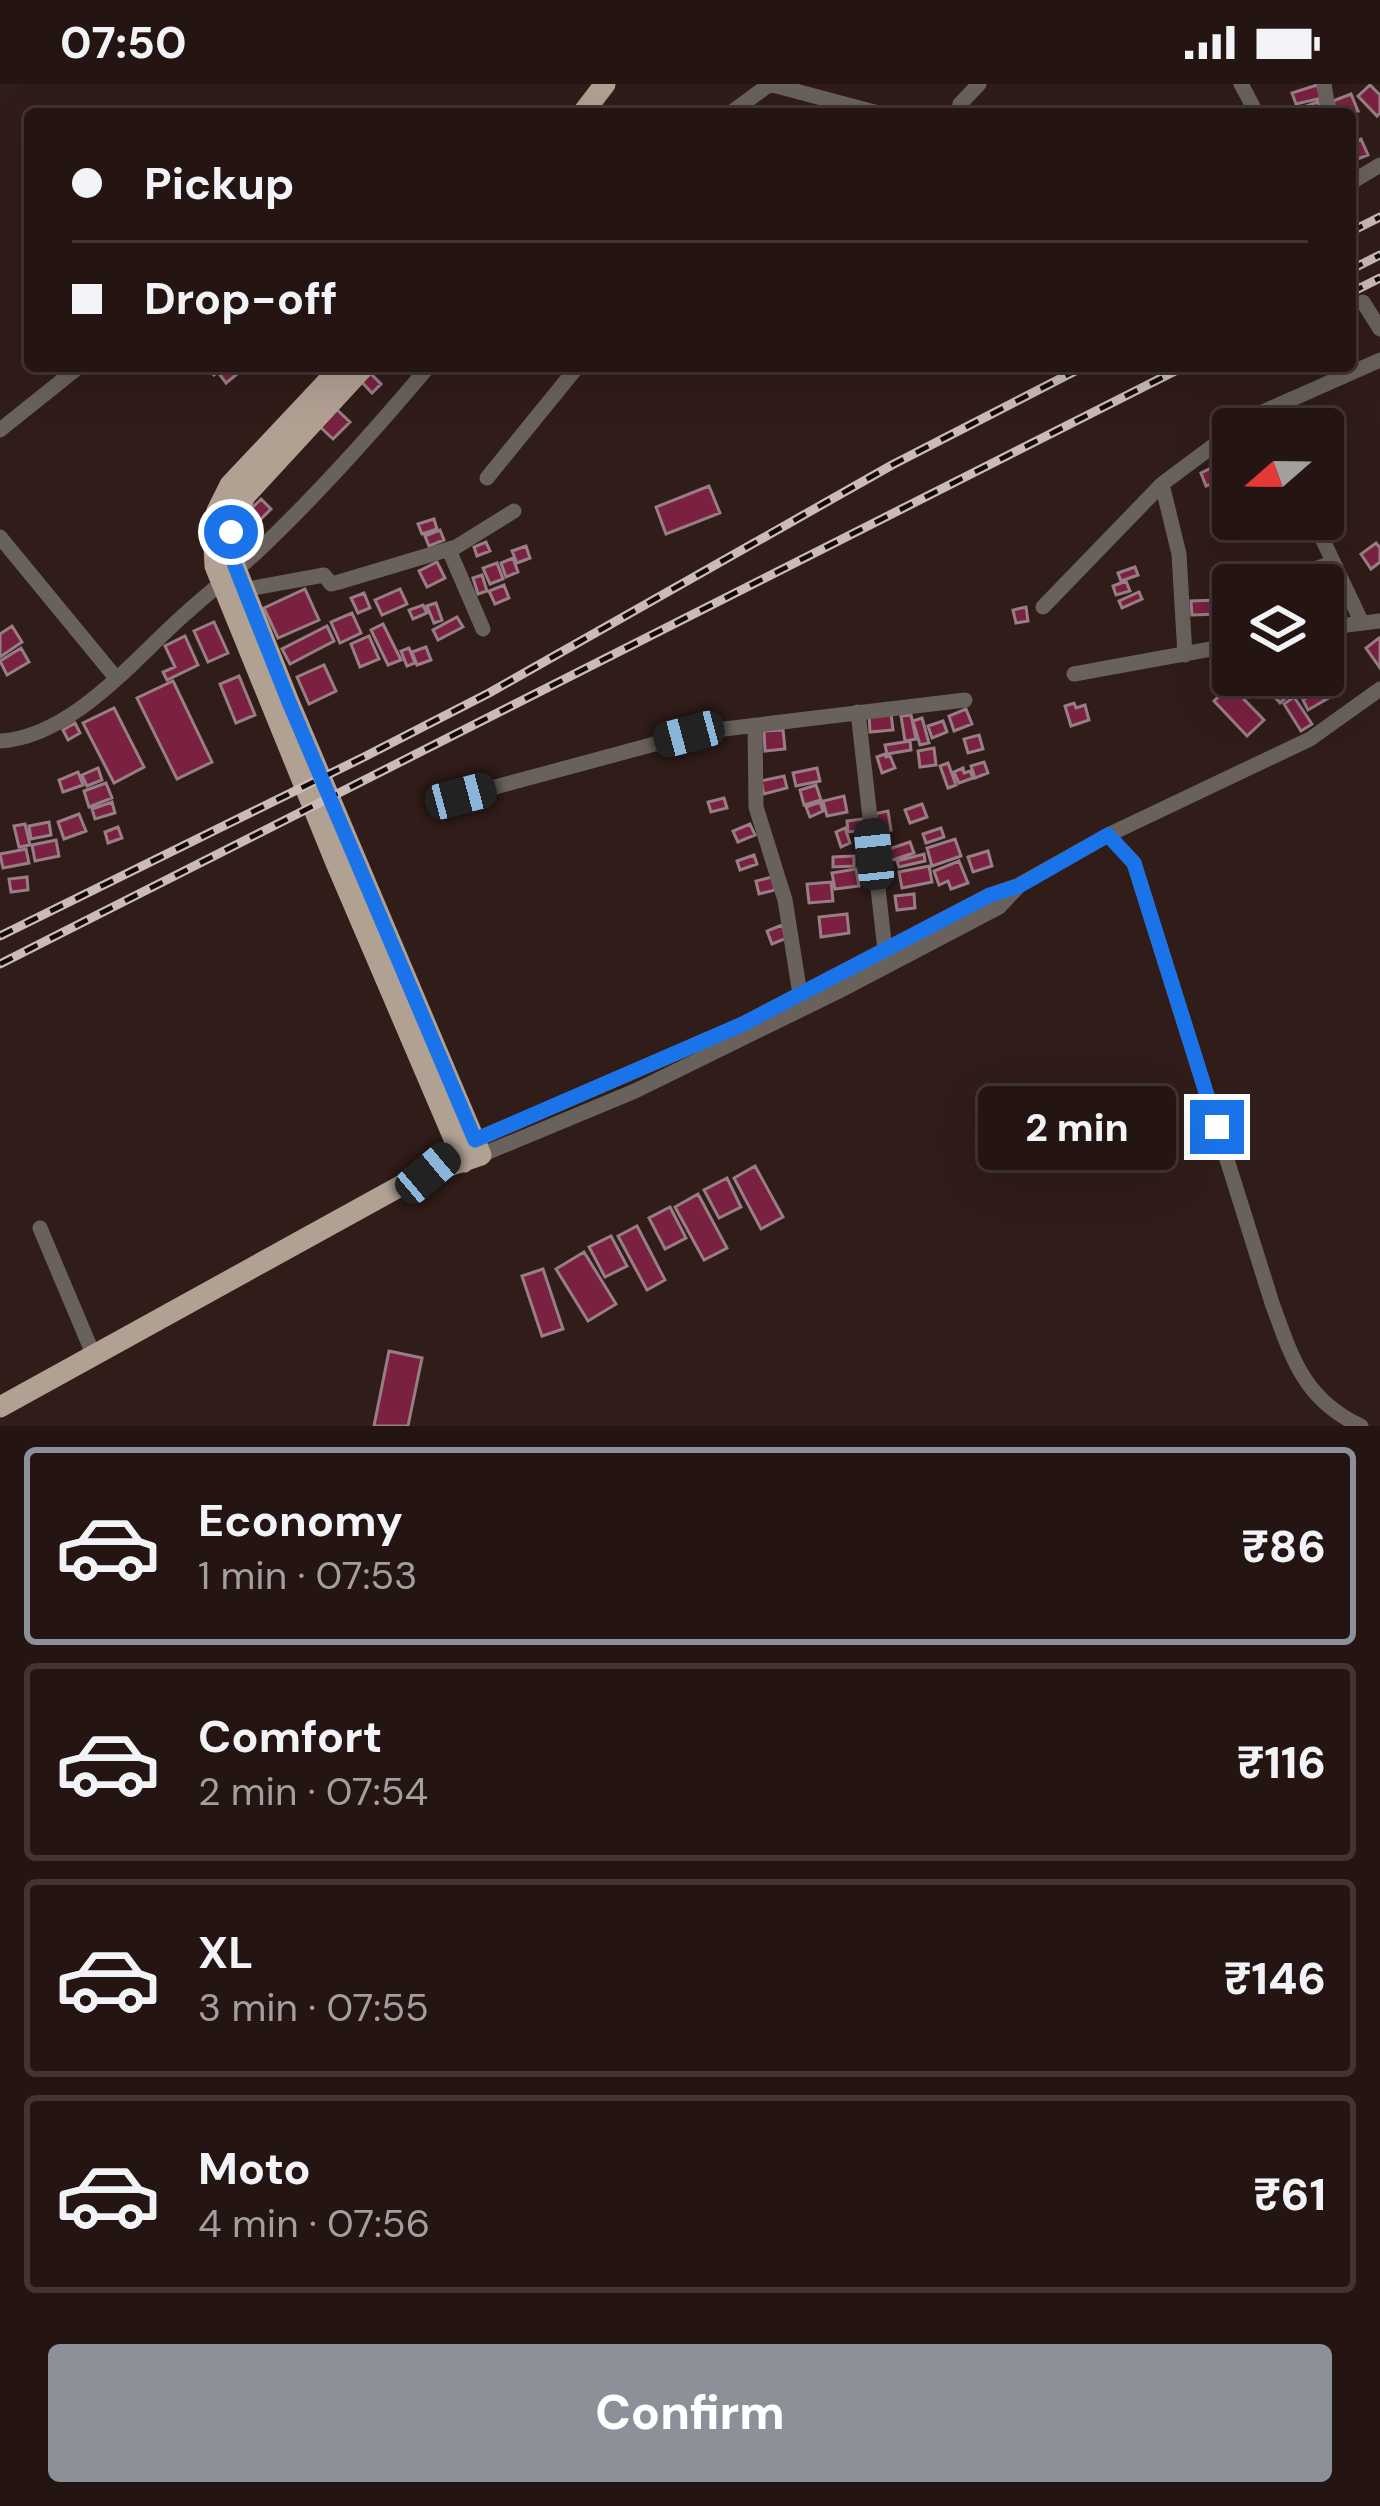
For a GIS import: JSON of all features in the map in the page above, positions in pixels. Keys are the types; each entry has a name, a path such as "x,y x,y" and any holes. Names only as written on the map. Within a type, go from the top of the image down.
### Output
{"main road":[{"path":"586,108 605,84"},
{"path":"0,1407 469,1151 215,566 212,547 217,511 230,485 336,372"},
{"path":"345,859 235,566 231,532 245,496 359,372"}],"street":[{"path":"736,108 770,84 846,108"},
{"path":"960,108 979,84"},
{"path":"1364,302 1380,329"},
{"path":"0,430 72,372"},
{"path":"0,742 43,732 116,678 260,549 340,469 424,372"},
{"path":"488,478 573,372"},
{"path":"1272,408 1353,372"},
{"path":"1043,607 1162,484 1212,446"},
{"path":"1162,484 1180,554 1185,655"},
{"path":"205,596 324,575 331,584 449,550 514,511"},
{"path":"0,537 116,678"},
{"path":"1322,540 1362,623"},
{"path":"449,550 483,629"},
{"path":"1344,625 1380,621"},
{"path":"1074,674 1212,649"},
{"path":"469,1151 743,1024 990,895 1019,886 1108,835 1310,739 1380,689"},
{"path":"461,796 689,734 965,700"},
{"path":"858,712 885,950"},
{"path":"755,725 756,807 785,900 800,994"},
{"path":"1108,835 1134,863 1296,1367 1321,1400 1361,1426"},
{"path":"469,1151 635,1091 999,907 1019,886"},
{"path":"40,1228 94,1356"}],"building":[{"path":"1317,85 1322,98 1296,104 1292,93"},
{"path":"1370,85 1380,95 1377,116 1358,96"},
{"path":"1351,94 1358,111 1335,108 1333,101"},
{"path":"1361,139 1368,155 1356,160 1356,142"},
{"path":"218,372 240,372 226,383"},
{"path":"369,372 381,384 372,393 359,379"},
{"path":"333,406 350,422 333,439 317,424"},
{"path":"1211,468 1212,484 1206,486 1201,473"},
{"path":"709,486 720,513 666,534 656,507"},
{"path":"261,499 271,509 259,521 249,511"},
{"path":"434,519 437,529 422,534 418,524"},
{"path":"440,530 444,540 429,546 425,536"},
{"path":"486,542 490,551 477,556 474,547"},
{"path":"1376,543 1380,562 1371,569 1361,554"},
{"path":"526,546 530,558 517,563 512,551"},
{"path":"513,558 518,572 506,577 501,563"},
{"path":"437,562 445,578 427,587 419,571"},
{"path":"497,563 503,579 490,584 483,568"},
{"path":"1135,567 1138,575 1121,581 1118,573"},
{"path":"482,575 487,591 478,594 473,578"},
{"path":"1126,581 1130,591 1116,595 1113,586"},
{"path":"504,585 509,598 495,604 489,591"},
{"path":"305,589 319,620 278,638 264,608"},
{"path":"400,589 407,604 382,615 375,600"},
{"path":"1139,592 1142,599 1122,608 1119,601"},
{"path":"364,593 370,608 358,613 351,598"},
{"path":"1212,600 1212,614 1192,615 1191,601"},
{"path":"436,603 442,620 434,623 427,606"},
{"path":"423,605 427,613 413,619 409,610"},
{"path":"1026,607 1028,621 1016,623 1013,610"},
{"path":"352,613 361,633 340,643 331,622"},
{"path":"457,617 463,627 438,640 433,630"},
{"path":"214,622 228,653 208,662 194,631"},
{"path":"383,624 401,660 388,665 371,630"},
{"path":"12,626 22,642 0,657 0,634"},
{"path":"327,626 334,641 290,664 282,649"},
{"path":"185,636 198,665 167,680 163,672 175,667 165,646"},
{"path":"369,636 379,659 360,667 351,644"},
{"path":"1380,639 1380,668 1366,648"},
{"path":"426,647 431,660 417,665 412,652"},
{"path":"21,648 29,662 7,675 0,661"},
{"path":"409,648 415,663 407,666 401,651"},
{"path":"324,665 336,691 309,704 297,677"},
{"path":"239,676 255,715 236,723 220,684"},
{"path":"173,681 212,762 177,779 137,698"},
{"path":"1219,696 1241,696 1264,720 1247,736 1214,701"},
{"path":"1310,696 1332,696 1308,710 1303,700"},
{"path":"1294,697 1312,724 1301,731 1284,704"},
{"path":"1074,703 1076,708 1085,705 1089,720 1071,726 1065,706"},
{"path":"114,708 144,767 114,783 83,723"},
{"path":"966,709 972,724 954,731 949,716"},
{"path":"891,713 893,730 870,732 869,714"},
{"path":"911,715 916,739 905,741 901,716"},
{"path":"922,718 929,743 920,745 913,721"},
{"path":"943,721 947,732 932,738 928,726"},
{"path":"75,723 80,733 68,740 63,730"},
{"path":"783,730 785,749 765,751 764,731"},
{"path":"979,735 983,749 968,753 964,739"},
{"path":"910,741 911,750 887,754 885,745"},
{"path":"934,748 936,765 920,767 918,751"},
{"path":"885,754 895,768 882,773 877,757"},
{"path":"984,762 988,773 975,778 971,766"},
{"path":"948,763 956,785 948,788 940,766"},
{"path":"98,768 102,780 87,786 82,775"},
{"path":"817,768 820,781 796,786 793,773"},
{"path":"963,768 973,778 959,783 954,772"},
{"path":"78,772 83,785 63,792 59,780"},
{"path":"784,776 787,788 764,794 761,781"},
{"path":"106,783 112,798 89,807 84,791"},
{"path":"816,785 821,800 804,805 800,790"},
{"path":"844,796 847,812 827,816 823,801"},
{"path":"724,798 727,808 711,812 708,802"},
{"path":"112,802 115,813 95,819 92,809"},
{"path":"820,802 823,811 810,817 806,807"},
{"path":"922,804 927,817 910,823 905,810"},
{"path":"888,811 891,830 877,833 874,814"},
{"path":"79,814 86,831 64,839 58,822"},
{"path":"863,819 864,830 848,832 847,821"},
{"path":"49,822 51,835 31,839 29,826"},
{"path":"25,824 30,845 19,847 14,826"},
{"path":"750,824 755,835 738,842 733,831"},
{"path":"118,827 122,838 108,843 105,832"},
{"path":"845,828 850,843 841,847 836,832"},
{"path":"941,828 944,837 926,843 923,834"},
{"path":"955,839 961,856 932,866 927,848"},
{"path":"56,840 59,856 35,861 32,845"},
{"path":"910,842 914,853 886,862 883,851"},
{"path":"26,849 29,863 3,868 0,854"},
{"path":"988,851 992,866 973,872 968,857"},
{"path":"924,854 925,861 899,867 897,861"},
{"path":"754,855 757,864 740,870 737,861"},
{"path":"854,856 854,866 833,867 833,857"},
{"path":"959,861 968,883 951,889 948,881 939,885 934,871"},
{"path":"929,866 932,882 902,888 899,872"},
{"path":"856,869 859,886 835,889 832,873"},
{"path":"27,877 28,890 11,892 9,879"},
{"path":"772,877 775,890 759,894 756,881"},
{"path":"831,882 833,901 809,903 807,884"},
{"path":"914,894 915,908 897,910 895,896"},
{"path":"847,914 849,933 821,937 819,917"},
{"path":"782,925 787,938 772,944 767,931"},
{"path":"755,1166 783,1217 761,1229 734,1178"},
{"path":"727,1178 741,1207 719,1218 704,1190"},
{"path":"698,1194 727,1248 704,1260 675,1207"},
{"path":"670,1207 686,1238 665,1249 649,1218"},
{"path":"637,1226 665,1280 647,1290 618,1236"},
{"path":"611,1236 627,1266 605,1277 589,1247"},
{"path":"584,1252 616,1304 588,1321 556,1269"},
{"path":"543,1269 563,1329 542,1336 522,1276"},
{"path":"389,1351 422,1358 408,1426 374,1426"}],"tunnel":[{"path":"1356,290 1363,302"}],"railway":[{"path":"1356,229 1380,217"},
{"path":"1356,267 1380,255"},
{"path":"1356,290 1380,278"},
{"path":"0,936 489,693 892,465 1073,372"},
{"path":"0,964 1173,372"}],"route":[{"path":"231,532 235,566 289,702 475,1140 743,1024 990,895 1019,886 1108,835 1134,863 1217,1127"}]}
